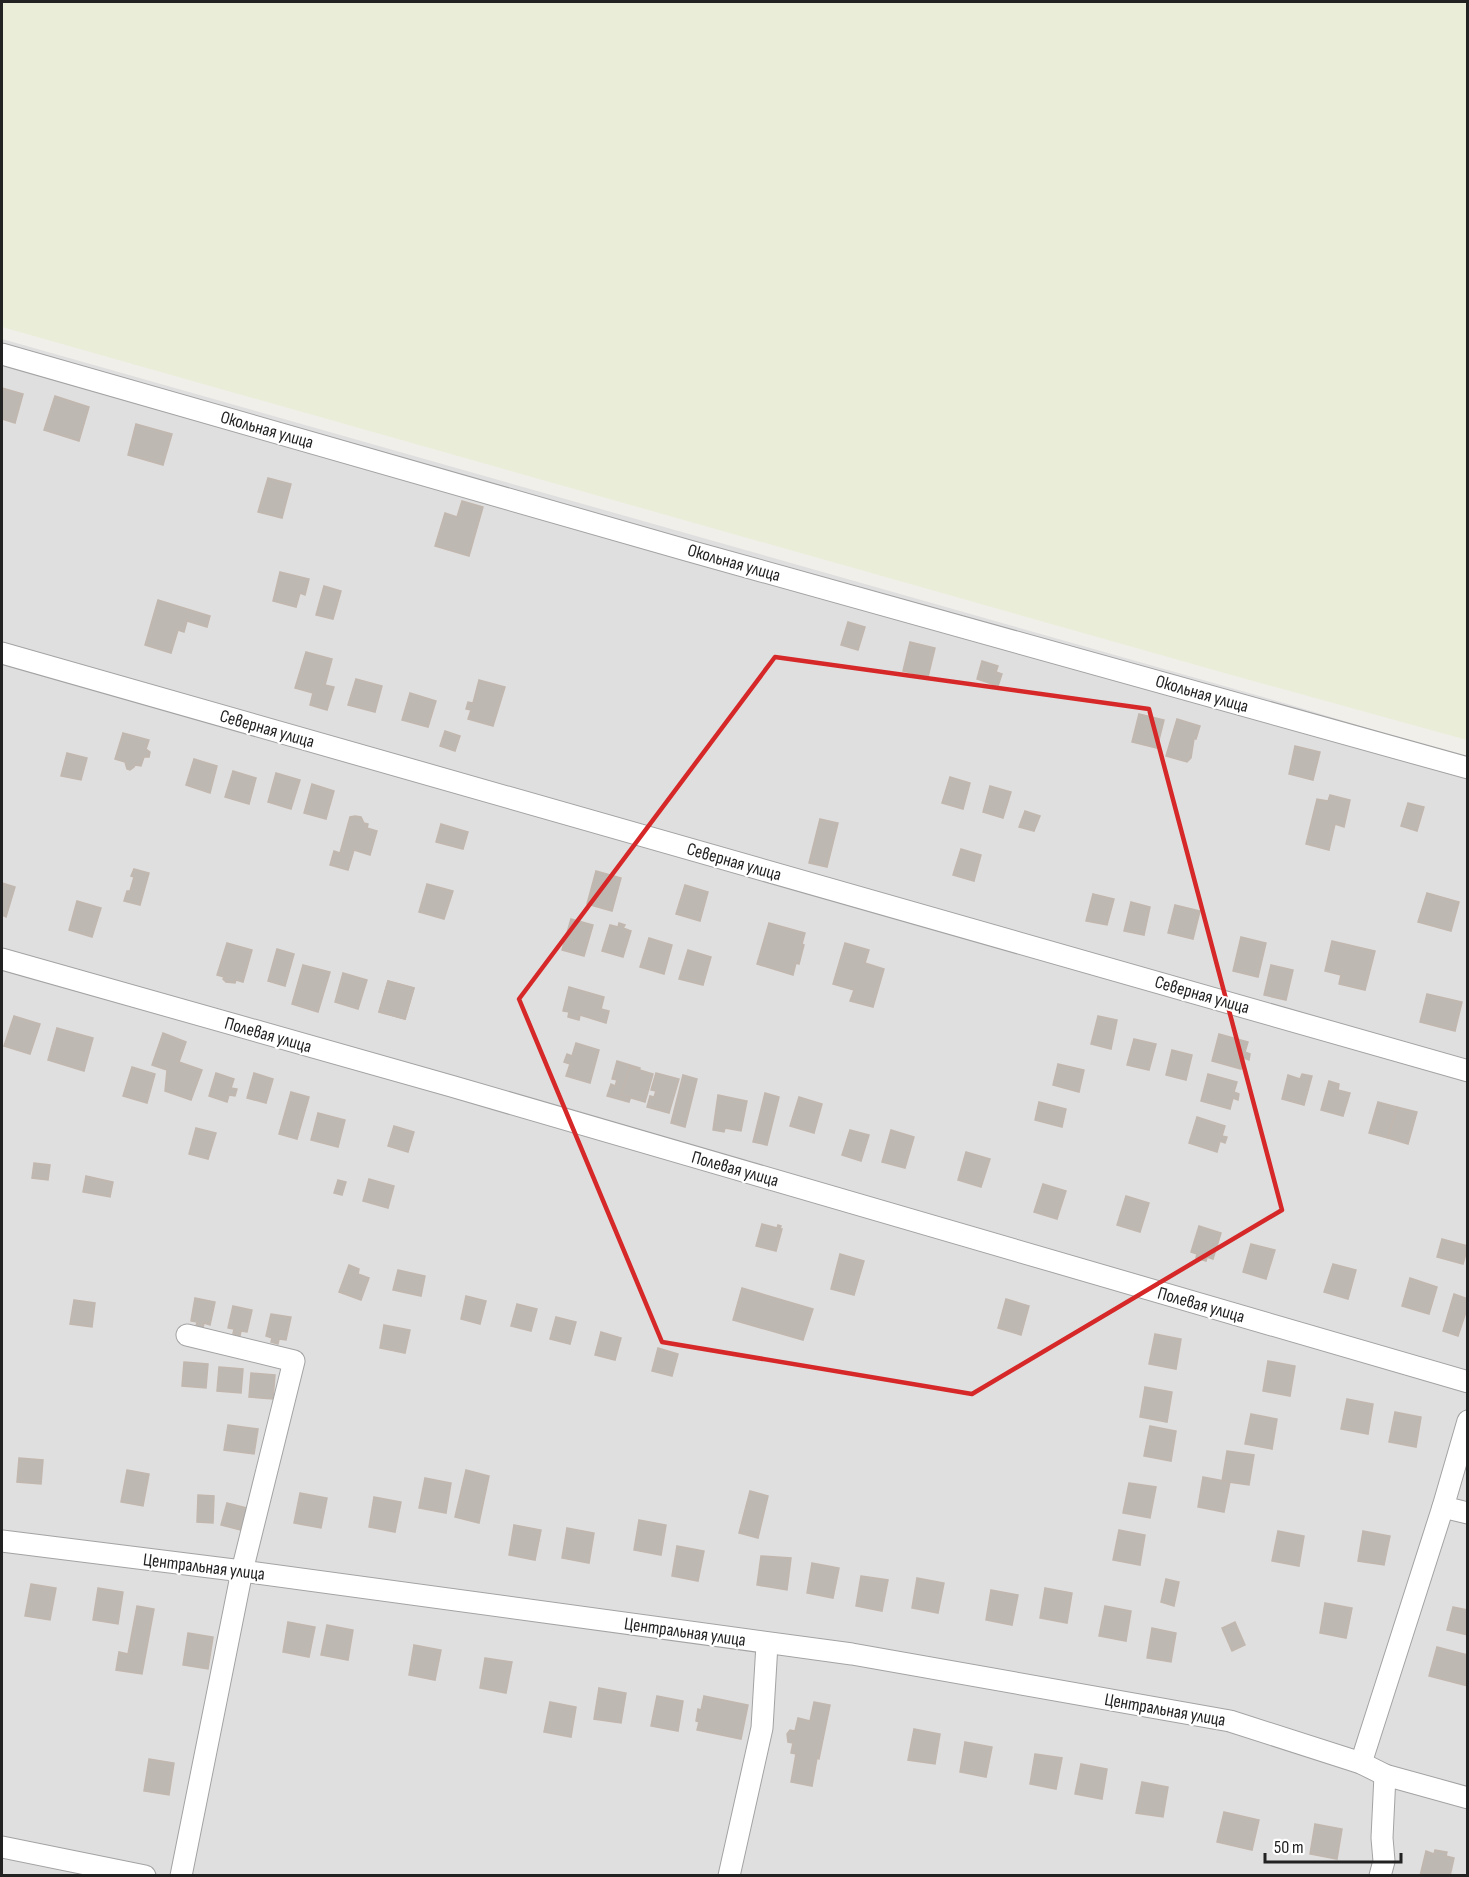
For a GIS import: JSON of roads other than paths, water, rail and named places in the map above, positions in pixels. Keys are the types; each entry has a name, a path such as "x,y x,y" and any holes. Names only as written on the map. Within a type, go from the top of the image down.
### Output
{"street":[{"name":"Окольная улица","path":"2,354 686,550 1467,768"},
{"name":"Северная улица","path":"2,653 1467,1071"},
{"name":"Полевая улица","path":"2,959 458,1088 1467,1382"},
{"path":"181,1875 242,1571 294,1361 187,1335"},
{"path":"1361,1763 1443,1507 1467,1421"},
{"path":"1443,1507 1467,1512"},
{"name":"Центральная улица","path":"2,1541 242,1571 852,1654 1230,1721 1361,1763 1385,1774 1467,1798"},
{"path":"729,1875 762,1728 767,1644"},
{"path":"1380,1875 1384,1861 1382,1838 1385,1774"},
{"path":"2,1847 145,1875"}]}
